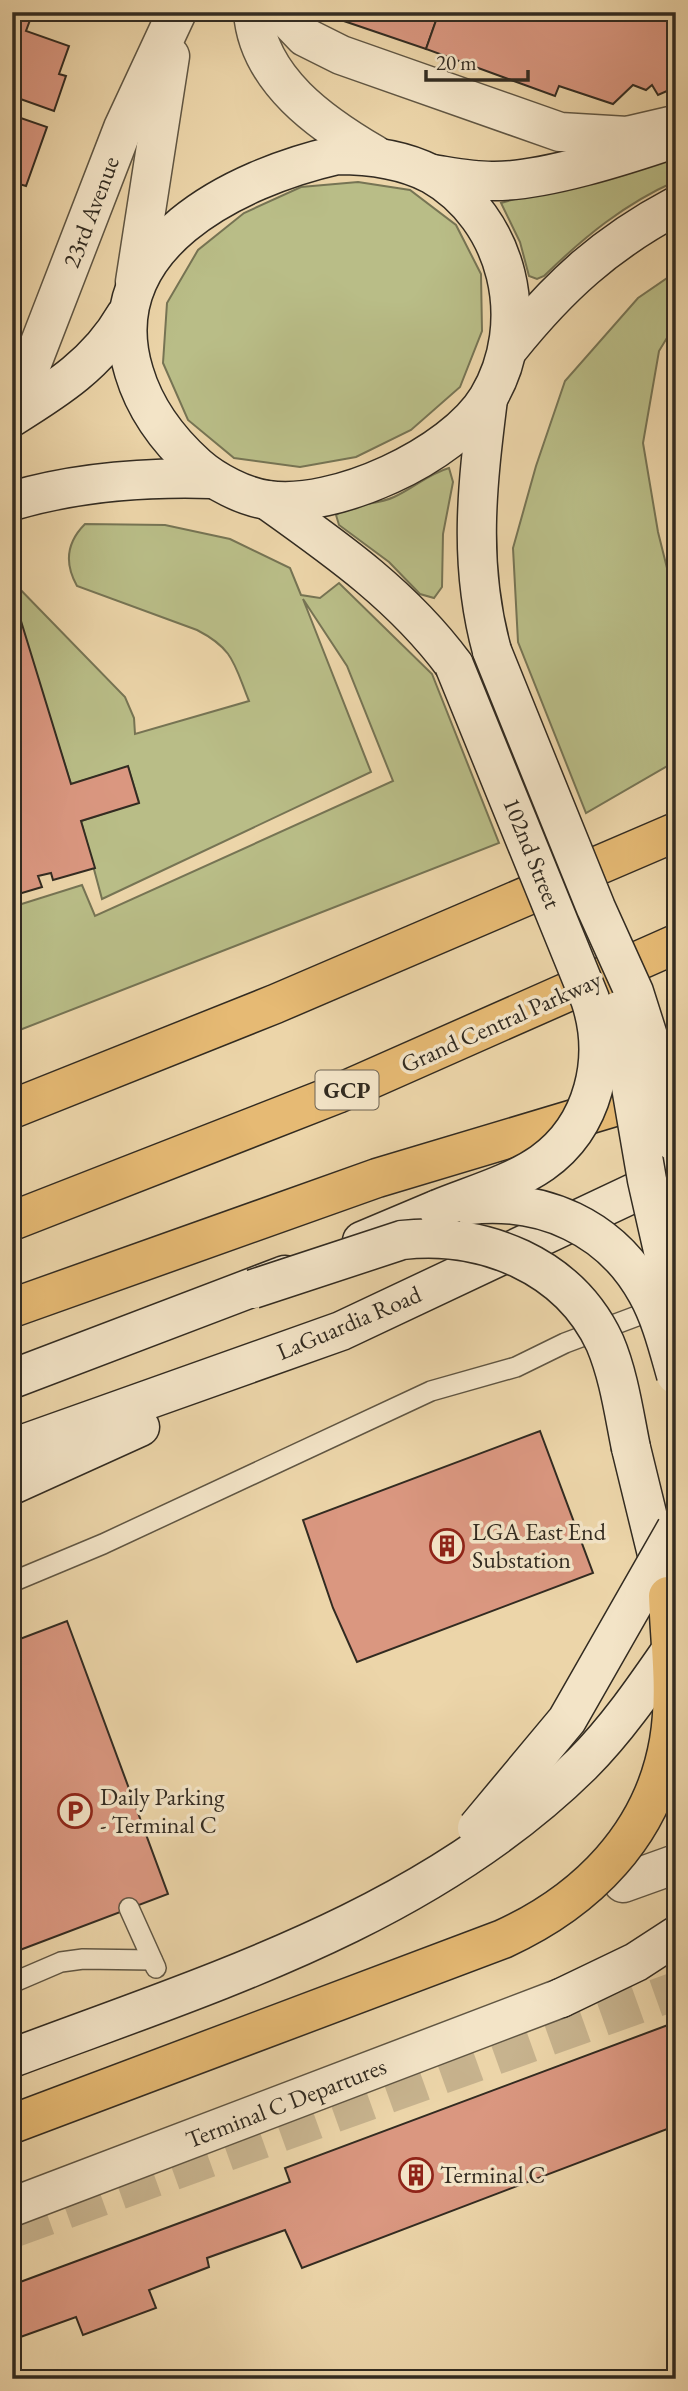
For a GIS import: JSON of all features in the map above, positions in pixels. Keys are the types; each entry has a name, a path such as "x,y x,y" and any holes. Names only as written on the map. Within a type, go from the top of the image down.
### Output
{"highway":[{"path":"12,1109 262,1009 676,832"},
{"name":"Grand Central Parkway","path":"12,1220 337,1094 676,944"},
{"path":"12,1308 377,1178 507,1137 676,1089"},
{"path":"12,2124 503,1939 543,1919 581,1892 631,1834 663,1765 669,1742 673,1691 672,1609"}],"street":[{"name":"23rd Avenue","path":"130,299 177,12"},
{"name":"23rd Avenue","path":"32,380 122,128 177,12"},
{"path":"253,12 263,55 286,86 341,135 375,155 430,174 492,181 520,178 623,156 676,138"},
{"path":"281,12 306,37 341,55 560,132 627,136 676,125"},
{"path":"12,416 32,380 110,343 130,299 158,250 184,223 215,202 298,164 337,155 375,155"},
{"path":"430,174 468,203 489,231 504,267 512,302 510,347"},
{"path":"12,501 44,492 156,477 211,479 267,500 308,498 352,489 394,473 424,457 461,430 488,399 510,347 540,309 595,256 676,206"},
{"path":"130,299 128,353 139,390 161,428 211,479"},
{"name":"102nd Street","path":"488,399 474,540 479,595 492,651 596,908"},
{"name":"102nd Street","path":"267,500 389,592 426,628 454,664 590,999 597,1026 600,1059 580,1120 553,1154 517,1177 438,1209"},
{"path":"596,908 622,961 646,1024 676,1142"},
{"path":"596,908 624,1039 647,1180 676,1308"},
{"name":"LaGuardia Road","path":"12,1448 341,1331 676,1173"},
{"path":"253,1289 438,1209 486,1203 522,1204 554,1212 594,1233 618,1253 648,1294 658,1316 676,1375"},
{"path":"12,1379 253,1289 382,1245 422,1238 491,1246 533,1265 551,1278 582,1308 606,1345 672,1609"},
{"path":"12,1485 341,1331"},
{"path":"406,1894 470,1835 555,1737 598,1669 676,1529"},
{"path":"12,2058 320,1938 406,1894 500,1832 563,1782 608,1735 676,1643"},
{"path":"623,1882 676,1864"},
{"path":"561,1998 636,1962 676,1936"},
{"path":"561,1998 676,1956"},
{"name":"Terminal C Departures","path":"12,2207 561,1998"}],"lane":[{"path":"12,1582 103,1545 431,1391 516,1367 565,1343 676,1302"},
{"path":"12,1983 61,1962 83,1959 154,1964 129,1908"}],"green space":[{"path":"676,154 676,181 605,222 544,276 537,279 529,276 520,242 501,203"},
{"path":"358,182 410,190 456,225 481,274 482,331 460,387 411,430 356,457 300,467 234,458 188,420 163,363 167,303 198,250 244,213 301,187"},
{"path":"676,272 676,323 659,351 643,443 658,532 676,604 676,761 586,813 518,642 513,548 536,466 565,381 638,298"},
{"path":"449,468 453,482 443,534 442,587 434,598 420,594 389,562 339,525 336,515 350,508 394,497"},
{"path":"85,524 165,525 230,539 290,568 301,595 320,598 339,583 432,674 499,843 12,1033 12,907 82,885 95,916 393,781 347,666 303,599 371,772 102,899 81,821 139,802 128,767 71,784 12,600 12,581 125,697 134,718 135,734 249,701 236,667 226,651 209,637 197,630 77,586 70,569 69,554 74,538"}],"building":[{"path":"14,12 33,12 26,31 69,46 59,74 66,76 54,111 12,96"},
{"path":"336,12 439,12 426,49 335,18"},
{"path":"439,12 664,12 662,17 672,20 676,29 673,48 676,49 676,87 658,95 652,85 646,90 633,85 613,104 559,86 555,96 426,49"},
{"path":"12,115 47,127 26,186 19,184 12,162"},
{"path":"17,608 71,784 128,766 139,803 81,821 95,868 53,880 51,873 38,876 42,887 12,896 12,610"},
{"name":"LGA East End Substation","path":"540,1431 593,1573 357,1662 333,1608 303,1520"},
{"name":"Daily Parking - Terminal C","path":"67,1621 168,1894 12,1953 12,1642"},
{"name":"Terminal C","path":"676,2022 676,2152 667,2129 302,2268 285,2230 207,2258 209,2267 149,2290 156,2308 83,2335 76,2317 12,2340 12,2285 290,2182 285,2168"}],"tunnel":[{"path":"12,2229 676,1991"}],"place":[{"name":"LGA East End Substation","path":"447,1546"},
{"name":"Daily Parking - Terminal C","path":"75,1811"},
{"name":"Terminal C","path":"416,2175"}]}
